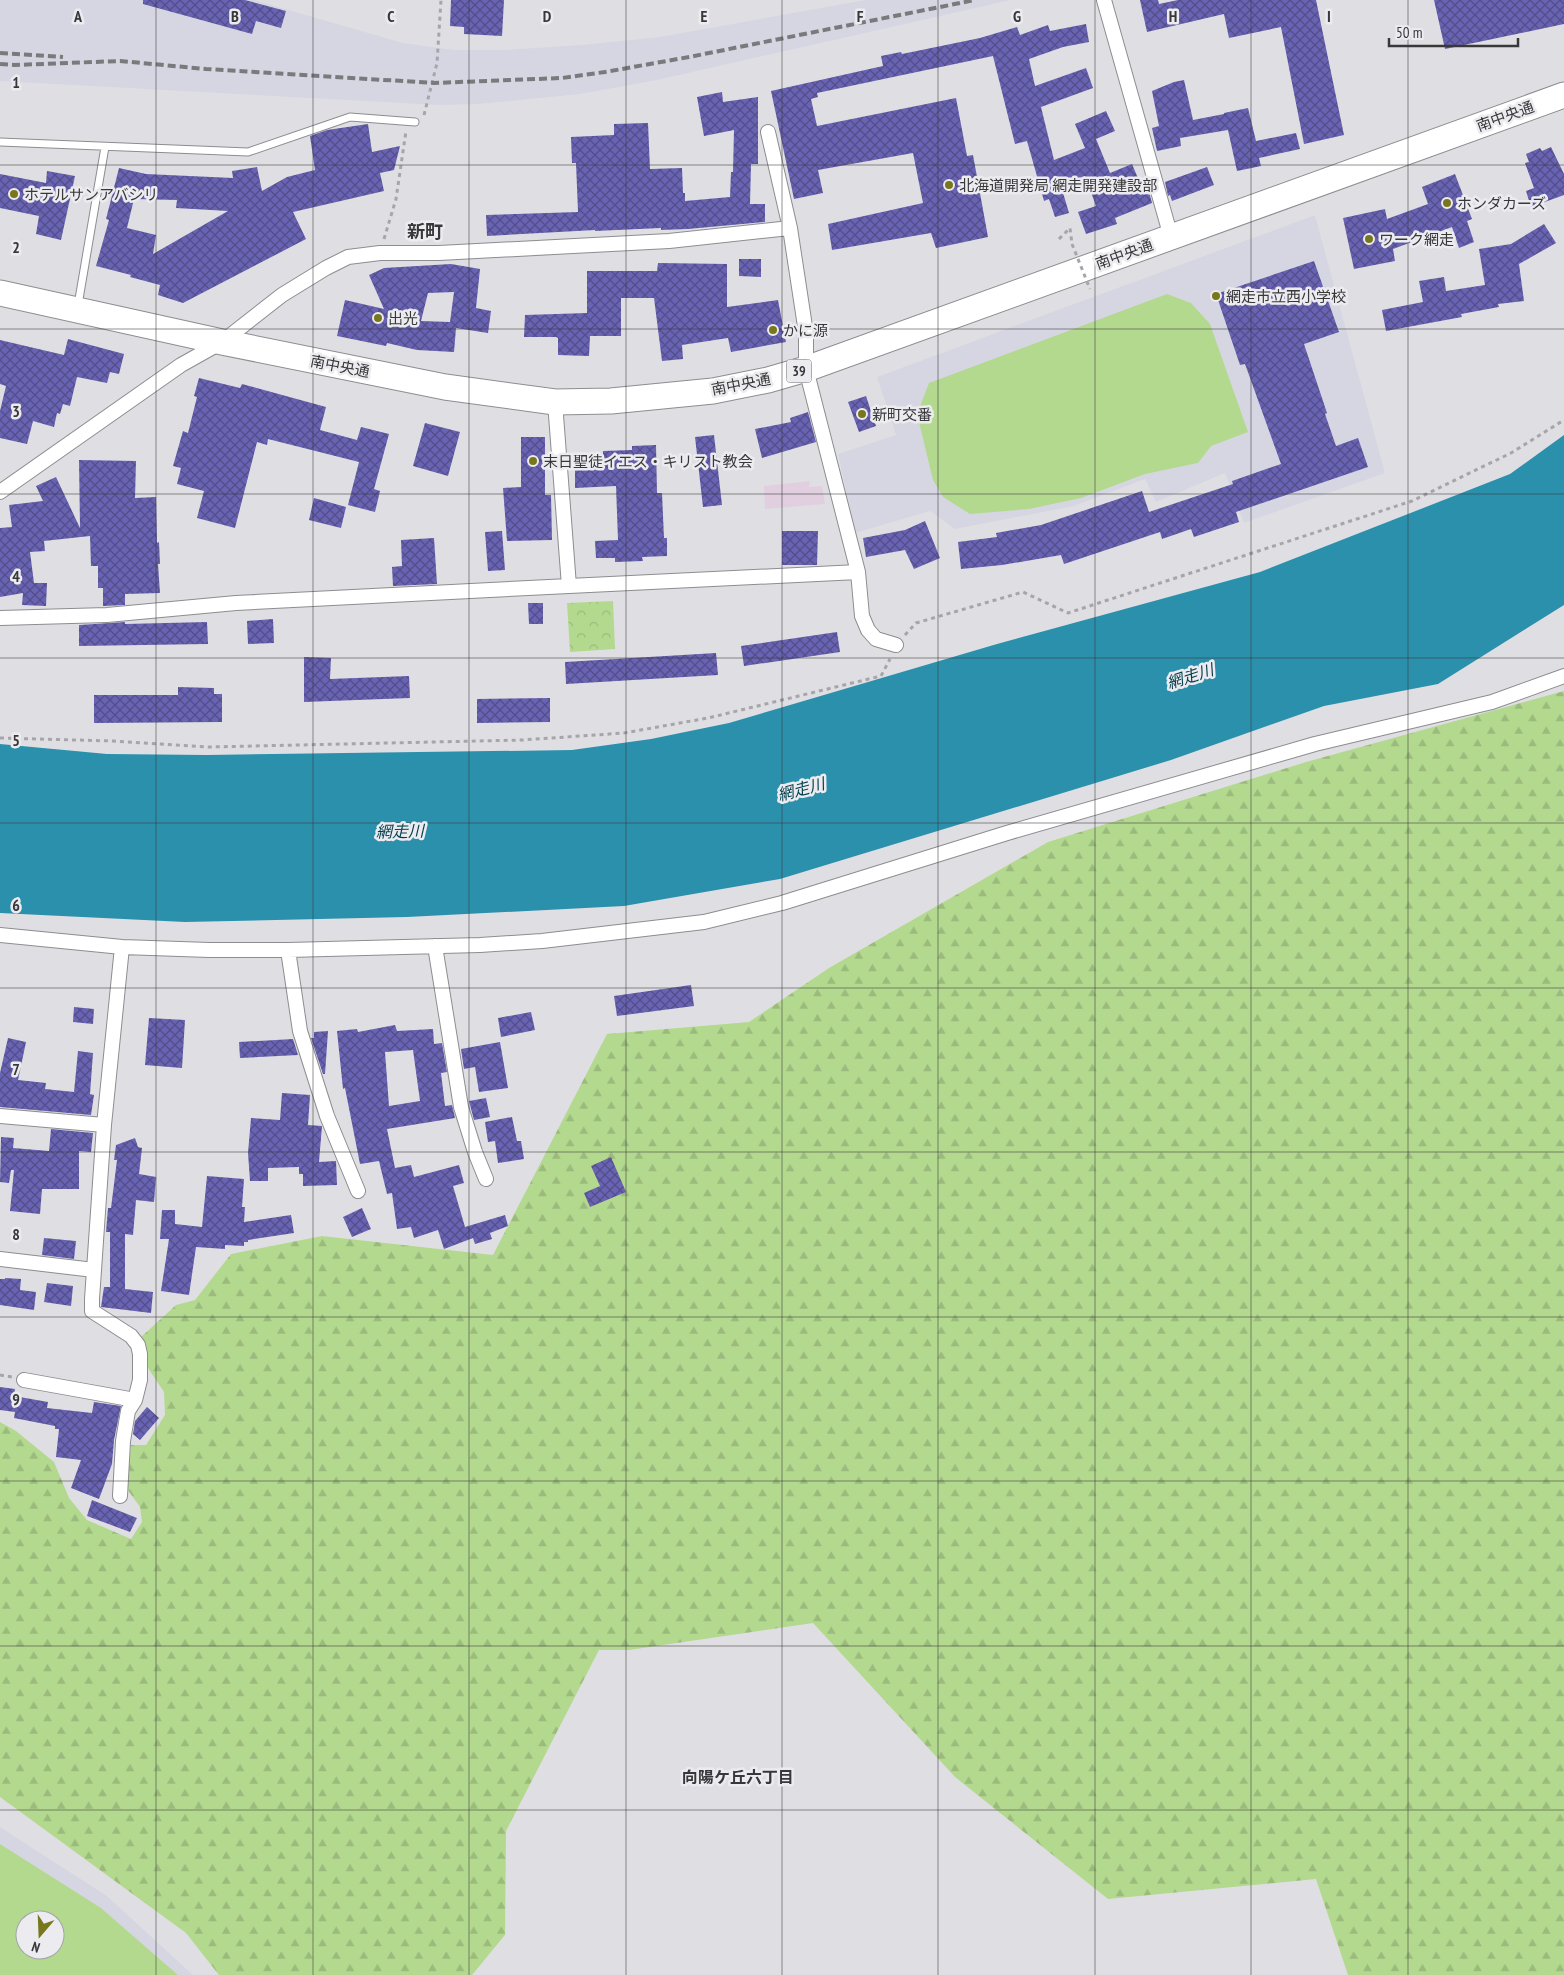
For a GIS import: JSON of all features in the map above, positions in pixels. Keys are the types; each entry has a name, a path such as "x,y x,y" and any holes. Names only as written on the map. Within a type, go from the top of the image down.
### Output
{"highway":[{"name":"南中央通","path":"0,293 222,342 445,387 554,402 611,401 713,391 768,380 806,369 1564,94"}],"street":[{"path":"1104,0 1171,237"},
{"path":"768,132 790,228 806,332 806,369 858,572 862,616 868,630 876,639 896,645"},
{"path":"0,492 181,365 222,342 282,295 348,257 380,253 439,253 669,241 790,228"},
{"path":"554,402 569,586"},
{"path":"0,618 107,615 236,603 858,572"},
{"path":"0,935 122,948 288,950 542,941 704,922 782,903 1007,833 1315,744 1492,702 1564,676"},
{"path":"435,946 461,1107 486,1180"},
{"path":"120,1496 123,1441 128,1411 135,1400 140,1380 140,1354 138,1345 131,1336 92,1310 104,1125 122,948"},
{"path":"288,950 300,1031 328,1116 358,1191"},
{"path":"0,1116 104,1125"},
{"path":"0,1259 94,1270"},
{"path":"24,1380 135,1400"}],"lane":[{"path":"0,142 248,152 350,117 415,122"},
{"path":"77,310 105,147"}],"path":[{"path":"1060,239 1070,228 1072,244 1090,290"},
{"path":"896,645 916,623 1023,592 1068,613 1412,502 1511,453 1564,420"},
{"path":"0,738 114,741 209,747 522,740 624,733 708,718 882,676"}],"shaded area":[{"path":"0,0 254,0 403,43 454,50 505,50 660,37 865,0 1011,0 657,80 580,94 479,104 439,105 0,81"},
{"name":"網走市立西小学校","path":"1315,215 1385,473 1244,523 1225,473 1156,502 1145,479 1074,506 955,529 930,511 855,533 838,454 896,435 877,377"},
{"path":"810,481 809,487 822,486 825,504 765,509 764,486"},
{"path":"0,1827 107,1896 193,1975 0,1975"}],"green space":[{"path":"1167,294 1191,303 1210,324 1248,432 1211,446 1198,463 1145,474 1081,498 1029,509 970,514 943,497 933,480 917,414 929,383"},
{"path":"613,601 615,649 570,652 567,603"},
{"path":"1564,691 1564,1975 1348,1975 1316,1879 1108,1899 955,1777 813,1623 629,1650 599,1650 506,1831 505,1935 472,1975 219,1975 186,1933 0,1797 0,1422 16,1431 54,1462 69,1498 87,1520 131,1539 142,1522 140,1507 127,1489 131,1445 146,1445 165,1415 164,1392 148,1368 141,1337 176,1305 195,1300 231,1254 322,1236 493,1255 607,1034 749,1022 829,968 1048,842 1306,762"},
{"path":"0,1844 101,1908 178,1975 0,1975"}],"water":[{"name":"網走川","path":"1564,435 1564,605 1438,684 1324,706 1171,760 780,879 624,906 407,917 185,922 0,913 0,744 107,754 207,755 572,750 651,739 729,723 997,644 1260,572 1510,474"}],"building":[{"path":"143,0 245,0 286,11 281,28 256,21 252,34 143,4"},
{"path":"451,0 504,0 502,36 464,34 464,27 450,26"},
{"path":"1140,0 1158,0 1159,4 1178,0 1316,0 1344,135 1304,144 1281,27 1229,38 1224,14 1147,32"},
{"path":"1434,0 1564,0 1564,24 1445,49"},
{"path":"1086,24 1089,42 1063,47 1029,59 1035,86 1086,68 1093,88 1041,107 1054,160 1085,148 1075,124 1106,111 1115,131 1096,139 1110,173 1132,164 1143,190 1148,188 1152,203 1115,218 1117,224 1086,234 1078,212 1096,206 1085,176 1061,186 1069,213 1055,217 1049,199 1044,201 1027,141 1015,144 993,56 817,93 818,97 811,99 817,126 956,98 967,156 973,155 988,237 936,248 931,233 832,250 828,224 923,203 913,153 818,170 823,193 794,199 771,91 883,66 881,56 901,52 902,54 980,38 1017,27 1020,35 1048,25 1050,31"},
{"path":"1184,80 1193,120 1248,108 1256,141 1296,133 1300,149 1259,158 1261,166 1237,171 1228,130 1180,138 1181,146 1157,151 1152,128 1159,126 1152,91"},
{"path":"722,92 723,102 758,97 758,164 751,164 750,204 765,204 765,222 688,229 595,230 487,236 486,215 578,212 576,163 572,163 571,137 614,135 614,124 648,123 650,169 682,168 685,201 730,197 731,172 733,172 734,130 704,136 697,97"},
{"path":"368,124 372,152 400,146 394,170 380,173 384,191 293,212 306,239 183,303 158,295 160,285 96,266 109,220 106,219 119,168 146,174 233,178 232,171 257,167 262,191 287,177 315,170 310,136 327,130","holes":["134,199 177,200 176,208 228,211 153,254 156,235 127,228"]},
{"path":"1551,147 1564,174 1564,195 1531,207 1526,191 1534,188 1525,163 1529,162 1526,154 1540,148 1542,151"},
{"path":"1207,167 1214,185 1172,201 1170,195 1168,196 1165,182"},
{"path":"47,171 75,176 61,240 36,234 39,216 0,208 0,174 46,183"},
{"path":"1455,174 1472,219 1467,221 1474,242 1459,248 1452,227 1393,249 1395,261 1354,269 1343,218 1385,209 1387,219 1428,204 1422,187"},
{"path":"1544,224 1556,243 1519,264 1524,301 1498,304 1499,307 1461,314 1462,317 1386,331 1382,310 1423,302 1419,281 1444,277 1446,291 1485,285 1479,249 1511,244"},
{"path":"739,259 761,259 761,277 739,276"},
{"path":"1314,261 1339,332 1304,344 1336,446 1358,438 1368,467 1236,512 1239,522 1194,537 1191,529 1162,539 1160,532 1064,564 1061,555 1002,565 961,569 958,542 997,537 996,533 1041,525 1142,491 1149,512 1233,484 1232,481 1281,464 1245,364 1240,365 1216,294"},
{"path":"658,263 727,264 727,307 778,300 786,342 731,352 728,338 682,345 683,359 662,361 654,298 621,298 621,336 590,336 589,356 558,355 558,338 556,337 524,337 525,315 587,313 587,271 657,271"},
{"path":"451,264 480,269 476,308 491,311 488,333 456,328 454,352 417,350 387,343 386,346 337,336 345,300 384,309 369,275 384,268","holes":["454,292 450,322 421,321 428,293"]},
{"path":"68,339 124,354 119,374 110,372 107,383 77,377 70,406 63,404 60,414 57,413 54,427 33,421 27,444 0,438 0,411 6,386 0,384 0,340 64,355"},
{"path":"199,378 240,388 242,384 326,407 320,430 357,440 361,427 389,434 374,489 380,491 375,512 348,505 359,462 268,439 267,445 257,442 235,528 197,518 204,491 177,484 181,468 173,466 183,431 188,433 197,397 194,396"},
{"name":"新町交番","path":"866,396 876,426 859,432 848,402"},
{"path":"808,412 816,442 762,458 755,429 791,422 790,418"},
{"path":"425,423 460,432 448,476 413,466"},
{"path":"714,435 722,505 703,507 695,437"},
{"path":"521,437 545,437 545,495 551,495 552,540 507,541 503,488 521,487"},
{"path":"656,445 657,493 662,493 664,538 667,538 667,556 642,557 643,561 615,562 615,558 596,558 595,541 618,540 616,486 575,488 575,465 603,463 603,451 632,450 632,446"},
{"path":"79,460 136,461 135,498 156,497 160,593 125,594 125,605 103,606 103,588 98,588 98,566 91,566 90,536 44,541 45,551 30,552 34,583 47,583 46,606 22,605 23,593 0,597 0,528 12,527 9,505 43,501 36,486 56,477 80,528"},
{"path":"314,498 346,507 341,528 309,520"},
{"path":"925,521 940,558 914,569 905,550 866,557 863,538 905,530"},
{"path":"502,531 505,570 488,571 485,532"},
{"path":"782,531 818,531 817,565 782,565"},
{"path":"434,538 437,584 393,586 392,567 402,566 401,540"},
{"path":"528,603 543,603 543,624 529,624"},
{"path":"273,619 274,643 248,644 247,621"},
{"path":"125,622 125,624 207,622 208,644 79,646 79,625"},
{"path":"837,632 840,652 744,666 741,646"},
{"path":"716,653 718,675 566,684 565,662"},
{"path":"304,657 331,658 330,679 409,676 410,698 304,702"},
{"path":"178,687 214,688 214,694 222,694 222,722 94,723 94,695 178,695"},
{"path":"550,698 550,722 477,723 477,699"},
{"path":"691,985 694,1006 617,1016 614,996"},
{"path":"74,1007 94,1009 93,1024 73,1022"},
{"path":"531,1012 535,1030 501,1037 498,1018"},
{"path":"149,1018 185,1020 182,1068 145,1065"},
{"path":"395,1025 397,1031 433,1029 434,1044 442,1043 447,1072 441,1073 445,1106 452,1105 455,1118 387,1129 395,1168 411,1165 414,1177 459,1165 464,1183 453,1186 465,1227 505,1215 508,1226 490,1233 492,1239 475,1244 473,1238 444,1249 438,1230 414,1238 411,1227 397,1229 392,1193 387,1194 379,1161 360,1164 345,1088 343,1089 337,1031 357,1029 358,1032","holes":["413,1050 420,1101 389,1106 385,1052"]},
{"path":"328,1031 325,1074 323,1074 311,1038 314,1038 314,1032"},
{"path":"8,1038 26,1042 18,1080 46,1083 45,1089 74,1092 78,1051 93,1053 90,1094 94,1095 91,1115 0,1107 0,1073"},
{"path":"293,1039 298,1055 240,1058 239,1042"},
{"path":"500,1042 508,1088 479,1092 475,1067 464,1069 461,1049"},
{"path":"282,1093 310,1095 308,1125 322,1126 319,1162 336,1161 337,1185 303,1186 303,1174 299,1174 299,1167 268,1168 268,1181 250,1181 248,1153 251,1118 280,1120"},
{"path":"486,1098 490,1117 474,1120 469,1101"},
{"path":"512,1117 517,1141 521,1141 524,1159 498,1163 495,1141 488,1142 485,1122"},
{"path":"51,1129 93,1133 91,1152 79,1151 79,1189 42,1189 40,1214 10,1211 14,1170 11,1170 9,1183 0,1182 1,1137 14,1138 13,1148 49,1151"},
{"path":"135,1138 138,1147 142,1148 139,1174 156,1177 154,1202 136,1200 133,1235 125,1234 125,1289 153,1292 151,1313 101,1307 104,1287 110,1287 110,1232 106,1232 108,1208 111,1208 117,1160 114,1160 116,1145"},
{"path":"611,1157 626,1192 590,1207 584,1193 600,1186 591,1166"},
{"path":"207,1176 244,1179 242,1207 245,1207 244,1222 291,1215 294,1233 248,1240 248,1242 244,1242 244,1246 225,1245 225,1249 196,1247 189,1295 161,1291 169,1239 160,1239 162,1210 175,1210 175,1224 202,1227"},
{"path":"362,1208 371,1229 352,1237 343,1217"},
{"path":"44,1238 76,1241 74,1259 42,1255"},
{"path":"0,1279 21,1279 20,1290 36,1292 34,1310 0,1305"},
{"path":"47,1283 73,1286 71,1306 44,1302"},
{"path":"0,1387 15,1389 14,1396 48,1402 47,1408 92,1413 94,1402 121,1406 114,1440 112,1464 99,1499 71,1488 81,1460 56,1457 59,1429 55,1429 55,1426 14,1418 15,1412 0,1410"},
{"path":"147,1407 159,1418 140,1440 133,1434 135,1421"},
{"path":"92,1500 137,1518 130,1532 87,1516"}],"railway":[{"path":"0,64 120,61 206,69 434,83 562,78 689,57 975,0"},
{"path":"0,53 63,57"}],"place":[{"name":"北海道開発局 網走開発建設部","path":"949,185"},
{"name":"ホテルサンアバシリ","path":"14,194"},
{"name":"ホンダカーズ","path":"1447,203"},
{"name":"ワーク網走","path":"1369,239"},
{"name":"網走市立西小学校","path":"1216,296"},
{"name":"出光","path":"378,318"},
{"name":"かに源","path":"773,330"},
{"name":"新町交番","path":"862,414"},
{"name":"末日聖徒イエス・キリスト教会","path":"533,461"}],"district":[{"name":"新町","path":"425,231"},
{"name":"向陽ケ丘六丁目","path":"738,1777"}]}
